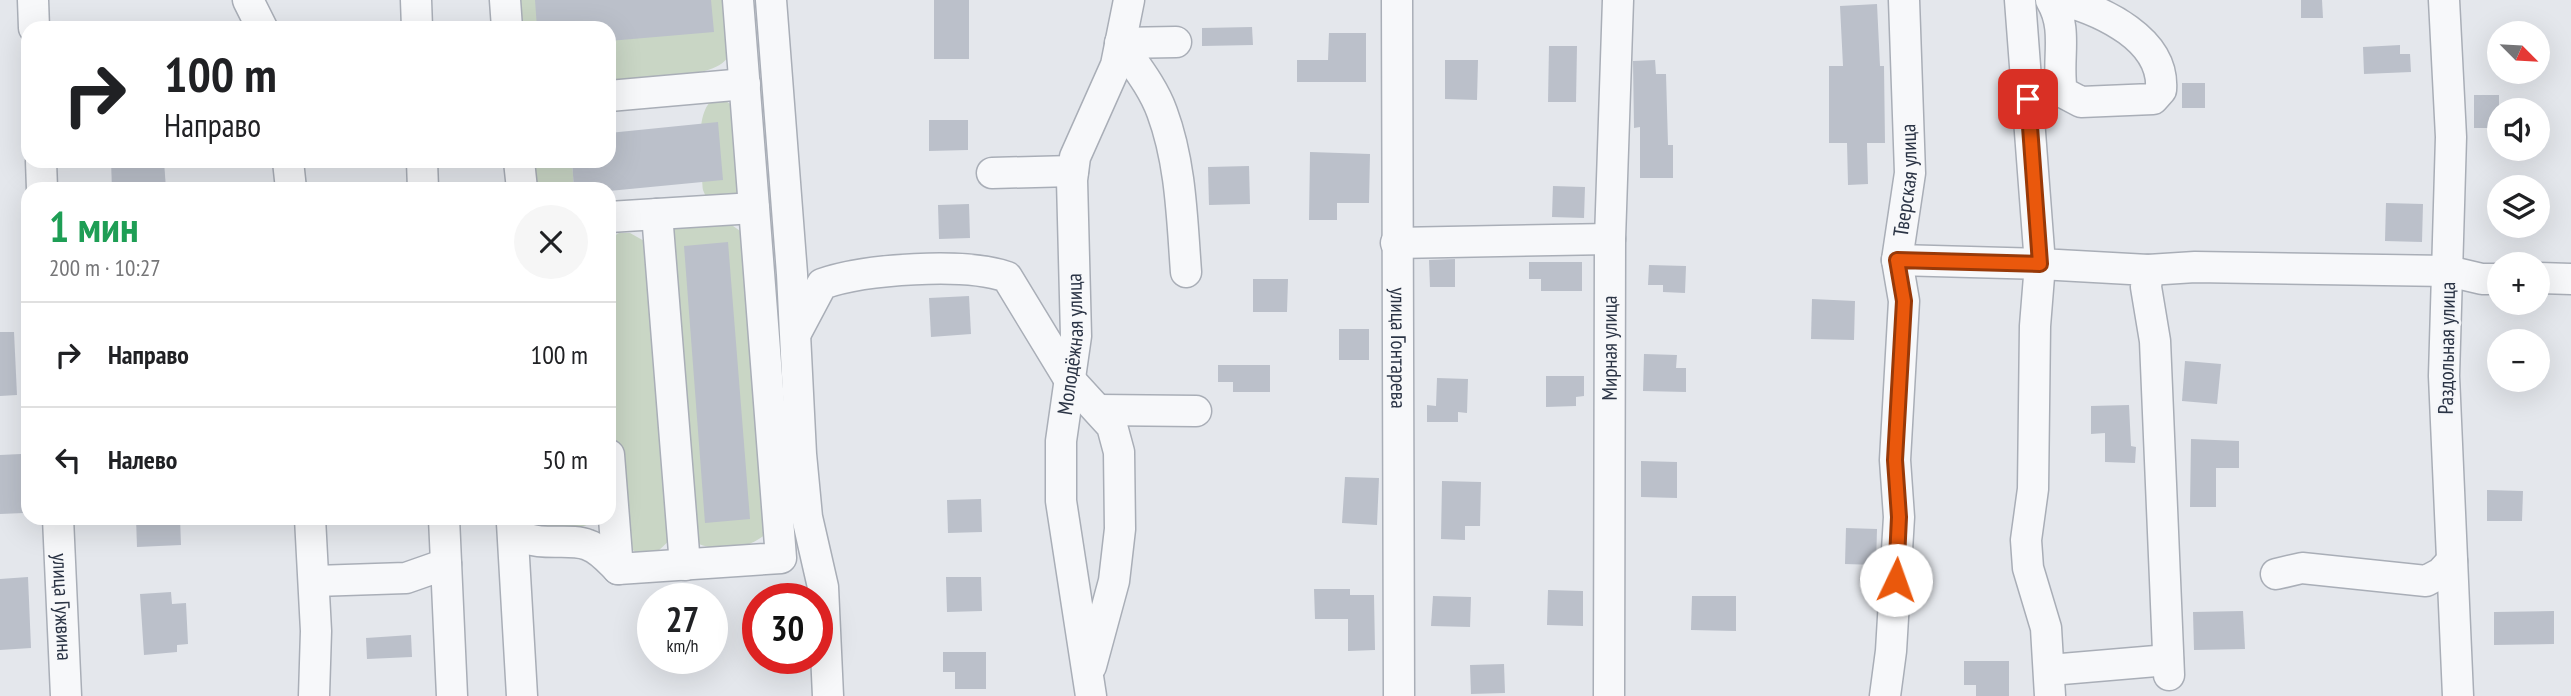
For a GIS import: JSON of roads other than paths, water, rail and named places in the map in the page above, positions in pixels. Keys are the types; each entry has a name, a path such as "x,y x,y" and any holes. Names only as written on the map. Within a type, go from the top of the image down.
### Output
{"street":[{"path":"33,0 34,21"},
{"path":"248,0 258,21"},
{"path":"416,0 417,21"},
{"path":"505,0 507,21"},
{"path":"515,525 524,537 536,542 569,541 588,544 618,569 781,558 738,0"},
{"path":"771,0 807,517 823,587 828,696"},
{"name":"Молодёжная улица","path":"1089,686 1061,500 1061,441 1076,336 1073,171 1075,157 1116,65 1129,0"},
{"name":"улица Гонтарева","path":"1398,0 1396,243 1399,696"},
{"name":"Мирная улица","path":"1614,692 1610,239 1618,0"},
{"name":"Тверская улица","path":"1885,696 1899,543 1895,460 1904,301 1897,260 1910,173 1904,0"},
{"path":"2020,0 2040,264 2034,360 2033,489 2026,540 2028,568 2046,628 2050,683 2169,668 2154,341 2146,287 2148,270"},
{"path":"2051,0 2062,25 2059,77 2062,92 2081,102 2153,99 2161,90 2159,67 2129,30 2119,21 2062,0"},
{"name":"Раздольная улица","path":"2444,0 2451,138 2444,376 2458,696"},
{"path":"1120,43 1176,42"},
{"path":"1120,43 1151,88 1162,112 1180,191 1186,272"},
{"path":"616,95 745,84"},
{"path":"992,173 1073,171"},
{"path":"616,217 754,208"},
{"path":"657,214 685,565"},
{"path":"1396,243 1610,239"},
{"path":"1897,260 2148,270 2195,267 2448,271 2487,279"},
{"path":"795,337 807,307 822,284 846,276 931,270 992,272 1007,277 1069,379 1112,426 1119,452 1120,530 1114,581 1089,686"},
{"path":"2550,278 2571,279"},
{"path":"1099,410 1196,411"},
{"name":"улица Гужвина","path":"58,525 66,696"},
{"path":"311,525 315,582 314,696"},
{"path":"444,525 453,696"},
{"path":"511,525 522,696"},
{"path":"615,525 618,569"},
{"path":"2276,574 2302,568 2426,581 2441,573 2452,561"},
{"path":"315,582 406,578 446,564"}]}
